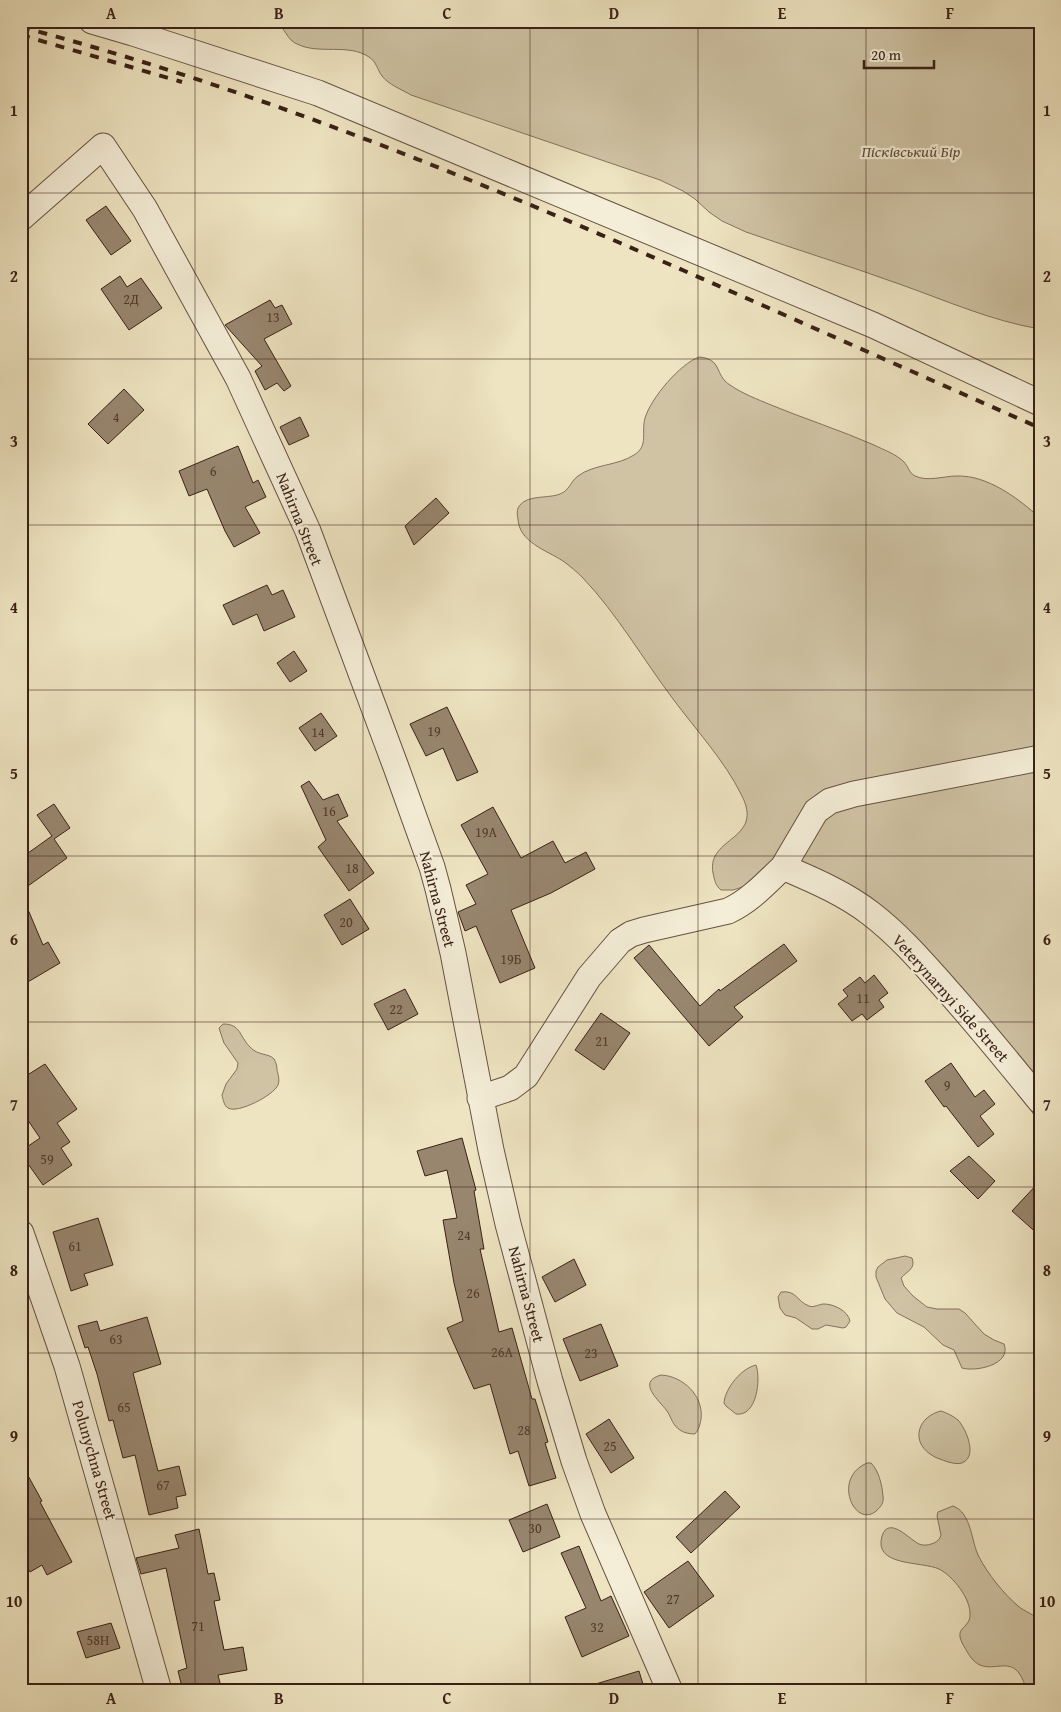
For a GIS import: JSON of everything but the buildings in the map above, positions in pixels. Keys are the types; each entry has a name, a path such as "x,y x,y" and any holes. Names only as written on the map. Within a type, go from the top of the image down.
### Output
{"street":[{"path":"92,21 318,92 873,325 1040,403"},
{"name":"Nahirna Street","path":"21,218 103,146 145,210 233,370 308,532 432,867 453,953 480,1098 508,1224 550,1381 574,1461 593,1514 670,1691"},
{"path":"480,1098 510,1088 526,1076 590,977 620,941 631,934 644,930 728,912 740,906 783,867 816,811 830,801 854,794 1040,758"},
{"name":"Veterynarnyi Side Street","path":"783,867 820,882 870,912 904,943 976,1023 1040,1101"},
{"name":"Polunychna Street","path":"21,1233 70,1374 159,1691"}],"green space":[{"name":"Пісківський Бір","path":"276,21 1040,21 1040,329 987,316 746,232 722,221 683,191 660,180 411,95 388,82 373,61 361,53 315,49 297,44 291,40"},
{"path":"699,357 712,361 725,381 740,391 890,452 904,462 915,476 930,479 957,476 980,479 1002,489 1040,518 1040,1125 1017,1087 1000,1043 803,868 733,890 721,890 719,888 713,873 713,861 725,844 741,830 746,821 747,809 734,781 619,622 595,592 568,565 534,544 523,534 517,515 521,504 531,499 560,494 566,490 575,478 584,472 627,459 639,451 644,438 645,418 653,401 675,374"},
{"path":"223,1024 237,1028 246,1043 253,1050 275,1060 279,1081 270,1094 247,1106 233,1109 227,1107 222,1095 226,1084 237,1069 238,1063 224,1043 219,1028"},
{"path":"905,1256 912,1258 913,1265 901,1278 904,1286 927,1307 959,1309 984,1334 1004,1344 1005,1351 1003,1357 998,1362 983,1368 962,1368 954,1350 943,1345 924,1327 897,1313 885,1299 876,1277 876,1271 887,1260"},
{"path":"781,1292 793,1294 809,1306 828,1304 836,1307 844,1311 850,1321 843,1328 826,1325 818,1329 812,1329 796,1318 785,1315 780,1308 778,1297"},
{"path":"756,1365 758,1379 753,1404 749,1410 736,1414 724,1403 727,1391 740,1374"},
{"path":"661,1375 669,1376 684,1383 695,1395 701,1411 701,1419 695,1434 685,1433 678,1428 652,1392 650,1382"},
{"path":"941,1411 958,1420 967,1435 970,1453 968,1458 962,1463 956,1464 934,1457 920,1442 920,1429 923,1423 933,1414"},
{"path":"867,1463 871,1463 874,1466 878,1474 883,1498 879,1508 867,1515 860,1513 854,1507 850,1499 849,1489 851,1479 856,1470"},
{"path":"953,1506 964,1515 970,1528 976,1551 991,1577 1018,1606 1040,1621 1040,1691 1026,1691 1024,1682 1015,1669 1006,1666 990,1667 980,1665 971,1658 960,1636 960,1632 969,1620 970,1609 964,1595 950,1577 939,1569 892,1558 885,1553 881,1546 882,1536 885,1530 889,1528 900,1531 921,1545 935,1542 941,1535 937,1516 938,1512"},
{"path":"57,1684 65,1687 68,1691 34,1691"}],"railway":[{"path":"21,27 110,52 198,80 285,110 458,175 628,246 1040,428"},
{"path":"21,35 182,82"}]}
